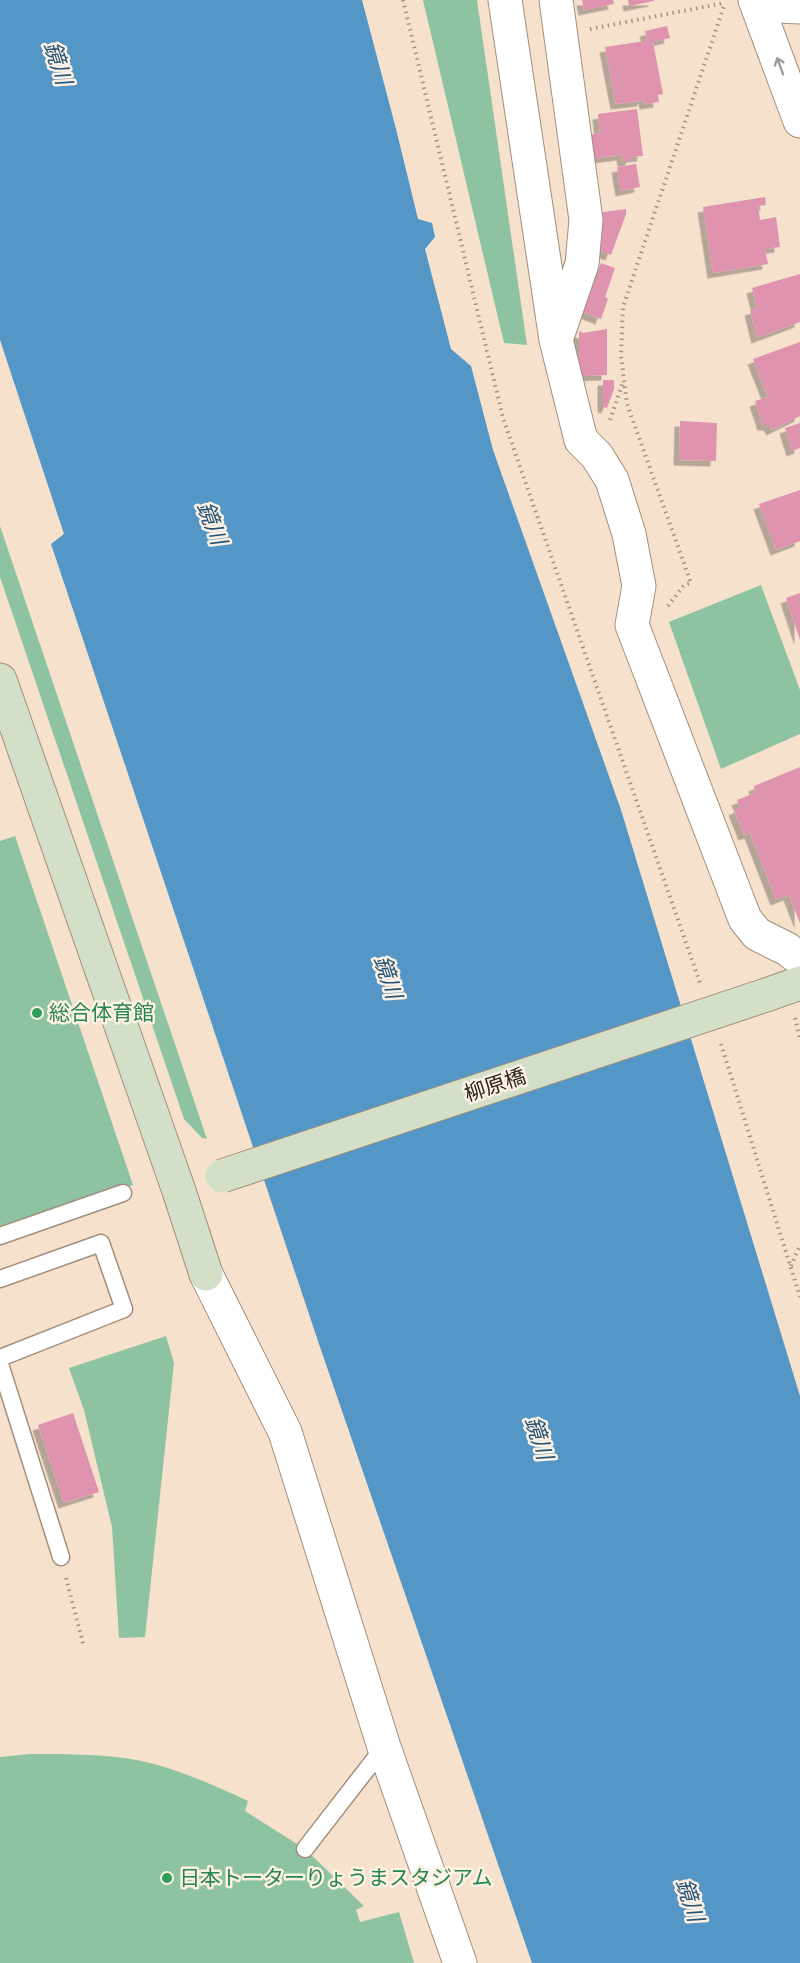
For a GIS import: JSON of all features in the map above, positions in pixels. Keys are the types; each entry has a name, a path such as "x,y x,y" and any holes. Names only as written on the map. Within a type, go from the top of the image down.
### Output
{"street":[{"path":"506,0 556,340 581,440 597,456 612,480 629,534 639,585 632,625 745,919 757,934 788,949 800,959"},
{"path":"556,0 586,220 582,264 556,340"},
{"path":"800,8 746,3 800,121"},
{"path":"0,680 206,1274 285,1432 384,1747 460,1963"},
{"name":"柳原橋","path":"179,1191 800,982"}],"lane":[{"path":"0,1236 123,1194"},
{"path":"0,1279 100,1243 124,1309 0,1358"},
{"path":"0,1364 60,1557"},
{"path":"304,1849 384,1747"}],"path":[{"path":"403,0 503,418 703,992"},
{"path":"561,35 746,3"},
{"path":"623,381 621,356 623,307 683,123 746,3"},
{"path":"794,1014 800,1039"},
{"path":"718,1037 800,1297"},
{"path":"791,1267 800,1245"},
{"path":"60,1557 84,1647"}],"green space":[{"path":"423,0 477,0 527,345 504,343"},
{"path":"0,526 207,1139 202,1138 184,1119 0,577"},
{"path":"761,585 800,690 800,734 721,769 669,622"},
{"name":"総合体育館","path":"15,836 133,1185 0,1230 0,841"},
{"path":"166,1336 174,1363 145,1637 119,1638 112,1527 84,1410 69,1368"},
{"name":"日本トーターりょうまスタジアム","path":"30,1754 94,1755 146,1762 191,1776 248,1801 245,1811 305,1849 364,1906 356,1910 360,1922 399,1912 414,1963 0,1963 0,1757"}],"water":[{"name":"鏡川","path":"0,0 362,0 418,219 432,223 435,237 425,249 451,349 471,366 493,450 621,810 800,1396 800,1963 532,1963 320,1347 51,544 64,534 0,340"}],"building":[{"path":"582,0 613,0 614,4 584,10"},
{"path":"628,0 654,0 654,1 629,6"},
{"path":"667,26 670,38 653,42 663,94 658,95 659,102 645,104 644,98 642,101 616,104 605,47 645,41 647,38 645,31"},
{"path":"637,109 643,156 631,157 631,161 623,161 622,155 592,159 589,135 600,133 598,114"},
{"path":"636,164 640,187 621,191 617,167"},
{"path":"765,197 766,205 758,206 760,220 776,217 780,247 765,249 768,264 713,273 703,207"},
{"path":"626,209 611,255 602,252 596,213"},
{"path":"601,263 615,268 605,297 608,299 601,319 583,312"},
{"path":"800,274 800,322 757,338 750,310 757,308 752,288"},
{"path":"607,329 607,375 579,376 579,331 583,333"},
{"path":"800,342 800,416 772,430 769,425 763,425 755,401 768,397 753,359"},
{"path":"603,380 614,380 614,389 607,408 603,407"},
{"path":"680,421 717,423 716,461 679,460"},
{"path":"800,423 800,448 792,451 785,428"},
{"path":"800,490 800,541 776,550 759,504"},
{"path":"800,593 800,640 786,598"},
{"path":"800,767 800,923 789,895 776,900 750,833 744,835 734,810 740,807 737,800 755,793 754,786"},
{"path":"73,1413 99,1492 64,1503 38,1425"}],"place":[{"name":"総合体育館","path":"37,1013"},
{"name":"日本トーターりょうまスタジアム","path":"167,1878"}]}
